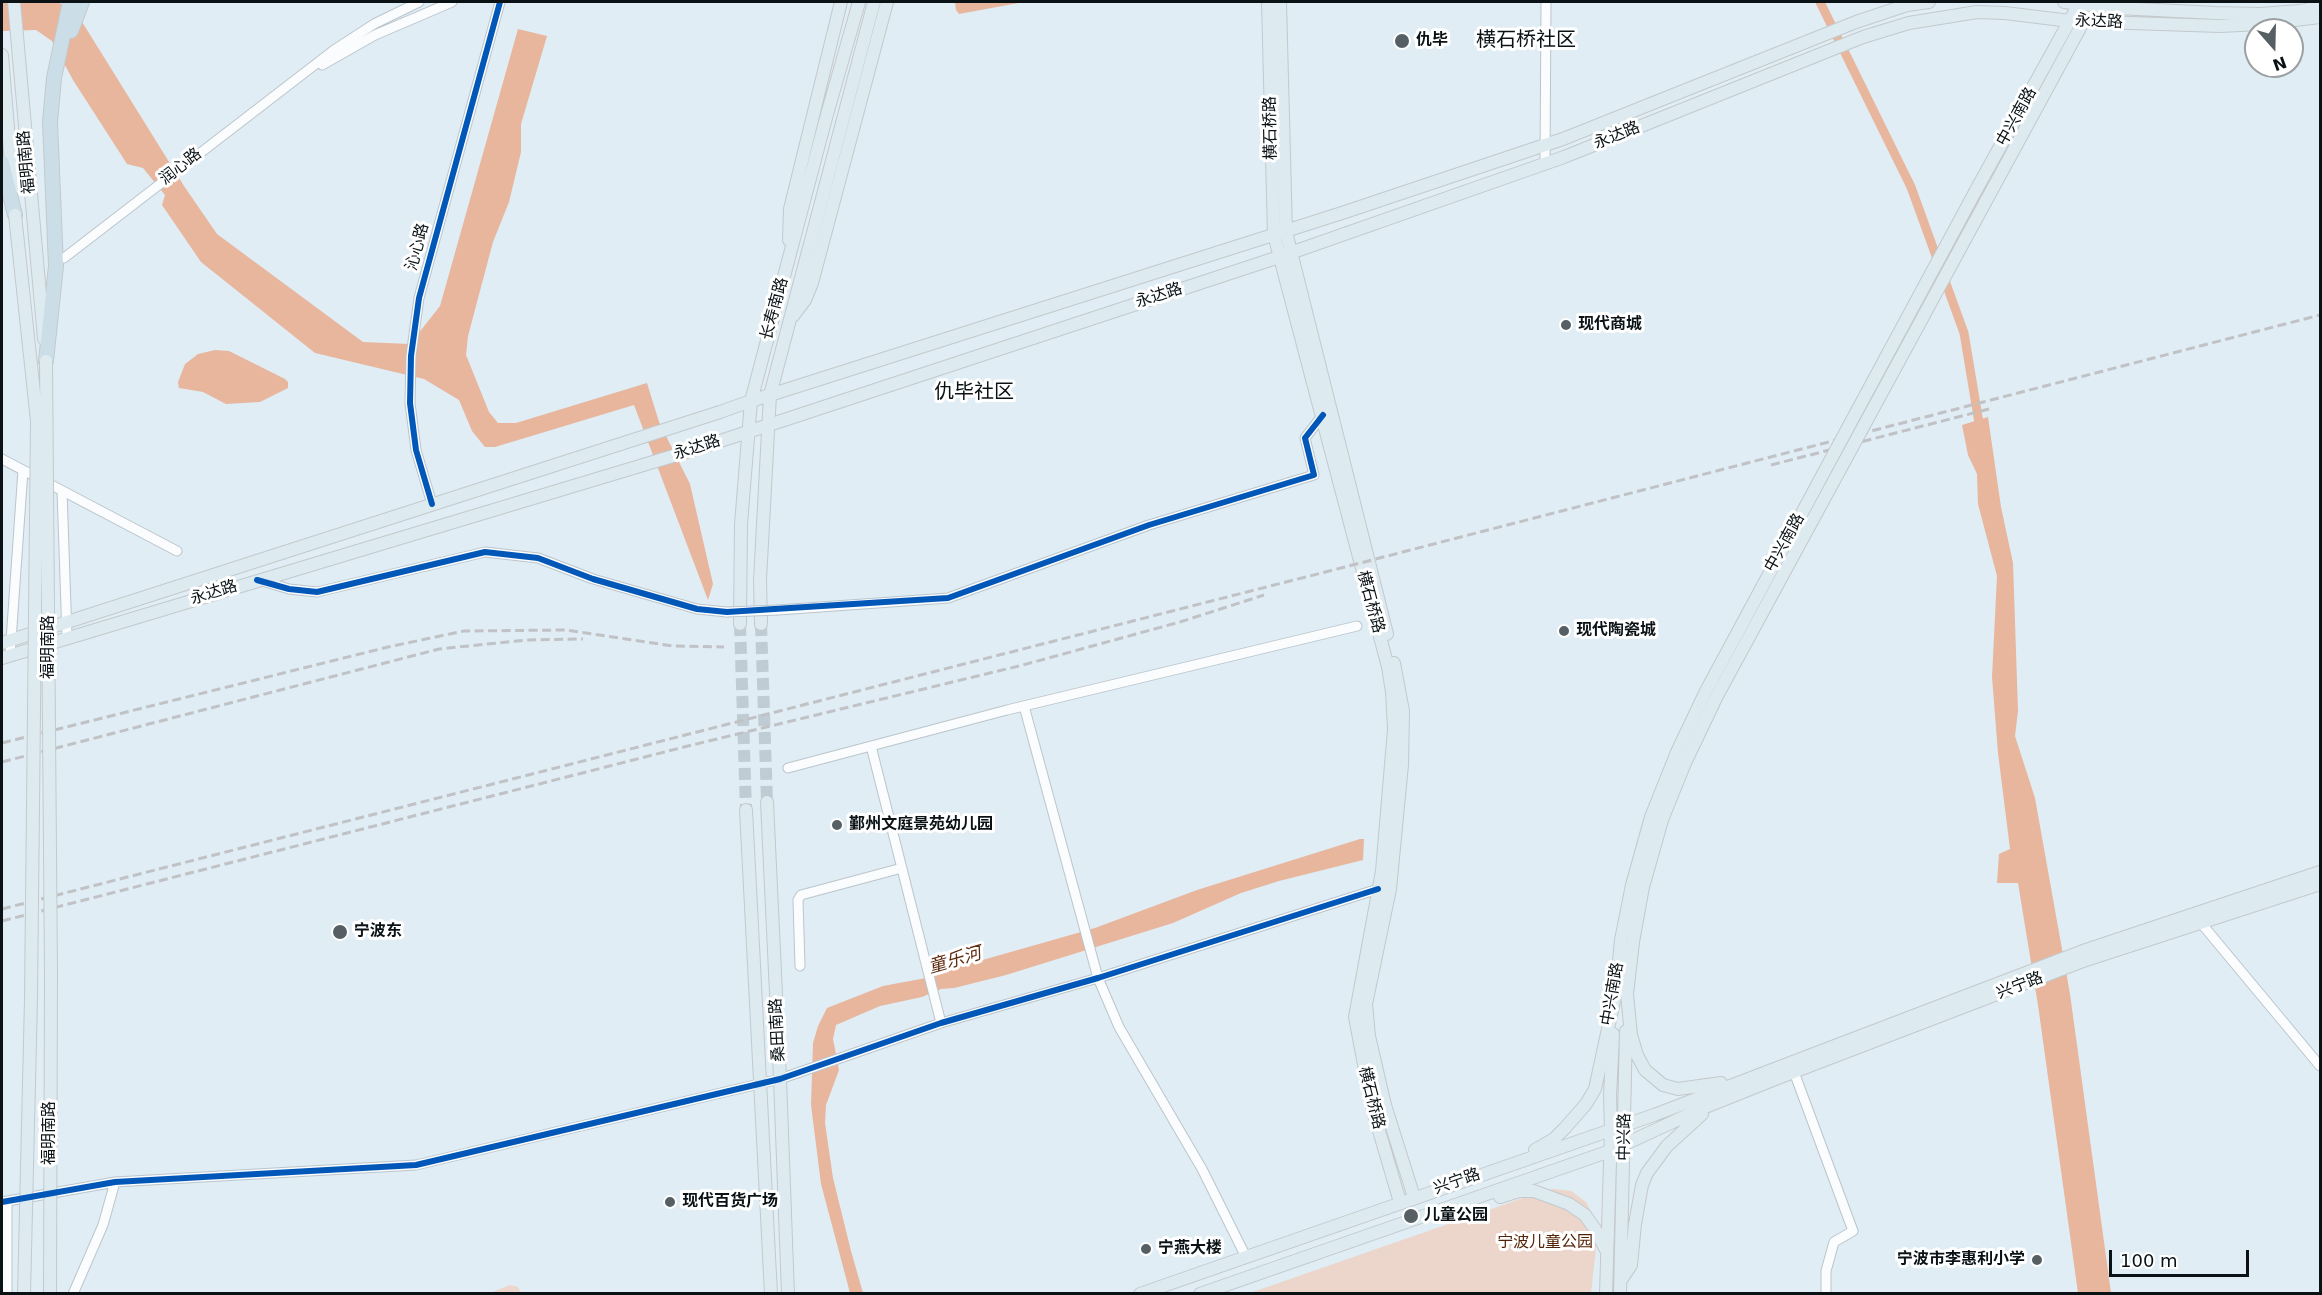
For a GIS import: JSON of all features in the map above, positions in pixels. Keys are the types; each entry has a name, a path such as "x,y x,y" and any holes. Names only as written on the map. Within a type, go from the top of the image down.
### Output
{"highway":[{"path":"46,361 56,266 50,122 54,78 70,2"},
{"path":"54,78 82,2"},
{"path":"2,164 15,215"}],"main road":[{"name":"福明南路","path":"14,2 46,361 51,974 50,1293"},
{"path":"788,260 790,209 841,2"},
{"name":"长寿南路","path":"740,624 741,524 751,401 859,2"},
{"name":"长寿南路","path":"761,624 760,579 770,395 874,2"},
{"path":"789,322 805,300 812,283 886,2"},
{"name":"横石桥路","path":"1268,2 1280,233 1350,529 1388,667 1392,692 1393,756 1382,871 1356,1004 1355,1028 1371,1107 1400,1202"},
{"name":"横石桥路","path":"1280,2 1280,233"},
{"name":"永达路","path":"6,641 1280,233 1546,145 1856,22 1907,5 1929,2"},
{"name":"永达路","path":"2064,2 2171,11 2260,14 2320,7"},
{"name":"中兴南路","path":"1654,1080 1645,1070 1637,1055 1621,993 1621,940 1632,885 1677,752 1706,691 2079,3"},
{"name":"中兴南路","path":"1656,819 1717,696 2093,3"},
{"name":"永达路","path":"6,657 693,450 1285,254 1545,164 1863,38 1909,23 1977,12 2070,21 2220,26 2320,17"},
{"name":"福明南路","path":"2,55 15,215 37,421 24,1293"},
{"name":"横石桥路","path":"1285,254 1399,682 1402,701 1404,735 1390,889 1366,1004 1369,1036 1385,1105 1414,1197"},
{"name":"桑田南路","path":"766,802 788,1293"},
{"name":"桑田南路","path":"746,810 771,1293"},
{"name":"兴宁路","path":"1140,1293 1654,1115 2084,956 2320,872"},
{"name":"兴宁路","path":"2084,956 2201,923 2320,884"},
{"name":"兴宁路","path":"1200,1293 1610,1150 1724,1100 1992,990"},
{"name":"中兴南路","path":"1428,1193 1541,1147 1554,1139 1576,1117 1595,1089 1621,993"},
{"name":"中兴路","path":"1621,993 1624,1124 1621,1287"},
{"name":"中兴路","path":"1606,1293 1610,1096 1621,993"},
{"name":"兴宁路","path":"1654,1080 1678,1089 1740,1082"},
{"name":"兴宁路","path":"1647,1173 1654,1161 1682,1130 1724,1100"},
{"name":"中兴路","path":"1621,1287 1631,1265 1635,1224 1642,1185 1647,1173"},
{"path":"1435,1212 1463,1208 1519,1191 1534,1191 1569,1204 1585,1215 1607,1251"}],"street":[{"name":"润心路","path":"64,258 334,50 374,24 419,2"},
{"name":"润心路","path":"299,77 375,35 452,2"},
{"name":"沁心路","path":"432,504 416,450 411,403 411,356 419,298 500,2"},
{"path":"1545,164 1546,2"},
{"path":"257,580 289,589 317,592 485,552 537,558 593,579 697,609 727,612 948,598 1149,525 1314,475 1305,438 1323,415"},
{"path":"2,459 177,551"},
{"path":"6,657 23,470"},
{"path":"62,491 68,637"},
{"path":"788,768 1024,706 1357,626"},
{"path":"1024,706 1098,978 1119,1027 1202,1169 1246,1257"},
{"path":"871,746 941,1023"},
{"path":"800,966 798,900 801,895 902,868"},
{"path":"7,1293 4,1201 115,1182 416,1165 780,1079 941,1023 1098,978 1378,889"},
{"path":"2201,923 2320,1066"},
{"path":"1794,1072 1853,1231 1834,1242 1826,1271 1826,1293"},
{"path":"73,1293 103,1225 115,1182"}],"green space":[{"name":"宁波儿童公园","path":"1553,1189 1571,1191 1586,1202 1594,1217 1597,1239 1591,1293 1247,1294 1523,1198"},
{"path":"510,1285 518,1287 521,1293 490,1293"}],"shaded area":[{"path":"2,2 58,2 79,17 184,186 217,234 363,342 410,344 440,306 518,29 547,36 521,124 521,152 509,202 493,242 468,336 466,355 489,412 498,423 516,423 647,383 659,422 690,484 713,584 708,600 634,405 495,447 485,447 472,431 459,400 424,379 315,353 201,262 162,205 165,195 143,168 127,164 73,80 52,41 36,30 2,31"},
{"path":"955,2 1024,2 959,14"},
{"path":"215,350 229,351 285,379 288,382 288,388 260,402 226,404 203,392 179,388 178,382 185,364 198,354"},
{"path":"1988,417 2001,507 2013,563 2018,711 2015,736 2035,798 2070,994 2111,1293 2078,1293 2038,1005 2018,883 1997,883 1999,854 2010,849 1998,753 1992,677 1997,576 1978,504 1977,474 1968,455 1962,425"},
{"path":"1364,839 1363,860 1279,881 1241,893 1173,923 1006,975 941,989 922,997 880,1006 836,1025 833,1039 839,1070 826,1105 825,1123 833,1178 863,1293 850,1293 821,1184 811,1105 813,1043 827,1008 883,986 926,978 1095,928 1197,890"}],"waterway":[{"path":"1820,2 1911,187 1964,333 1980,429"}],"tunnel":[{"path":"740,624 746,810"},
{"path":"761,624 767,802"}],"railway":[{"path":"2,909 1341,568 2320,315"},
{"path":"1771,465 1989,409"},
{"path":"2,921 688,746 1023,665 1180,622 1264,595"},
{"path":"2,743 388,647 464,631 566,630 673,646 724,647"},
{"path":"2,762 439,649 527,640 583,639"}],"cycle path":[{"path":"432,504 416,450 410,403 411,356 419,298 500,2"},
{"path":"257,580 289,589 317,592 485,552 538,558 593,579 697,609 727,612 948,598 1149,525 1314,475 1305,438 1323,415"},
{"path":"2,1202 115,1182 416,1165 780,1079 941,1023 1098,978 1378,889"}],"place":[{"name":"仇毕","path":"1402,41"},
{"name":"现代商城","path":"1566,325"},
{"name":"现代陶瓷城","path":"1564,631"},
{"name":"鄞州文庭景苑幼儿园","path":"837,825"},
{"name":"宁波东","path":"340,932"},
{"name":"现代百货广场","path":"670,1202"},
{"name":"儿童公园","path":"1411,1216"},
{"name":"宁燕大楼","path":"1146,1249"},
{"name":"宁波市李惠利小学","path":"2037,1260"}],"district":[{"name":"横石桥社区","path":"1526,41"},
{"name":"仇毕社区","path":"974,393"}],"water label":[{"name":"童乐河","path":"955,961"}]}
